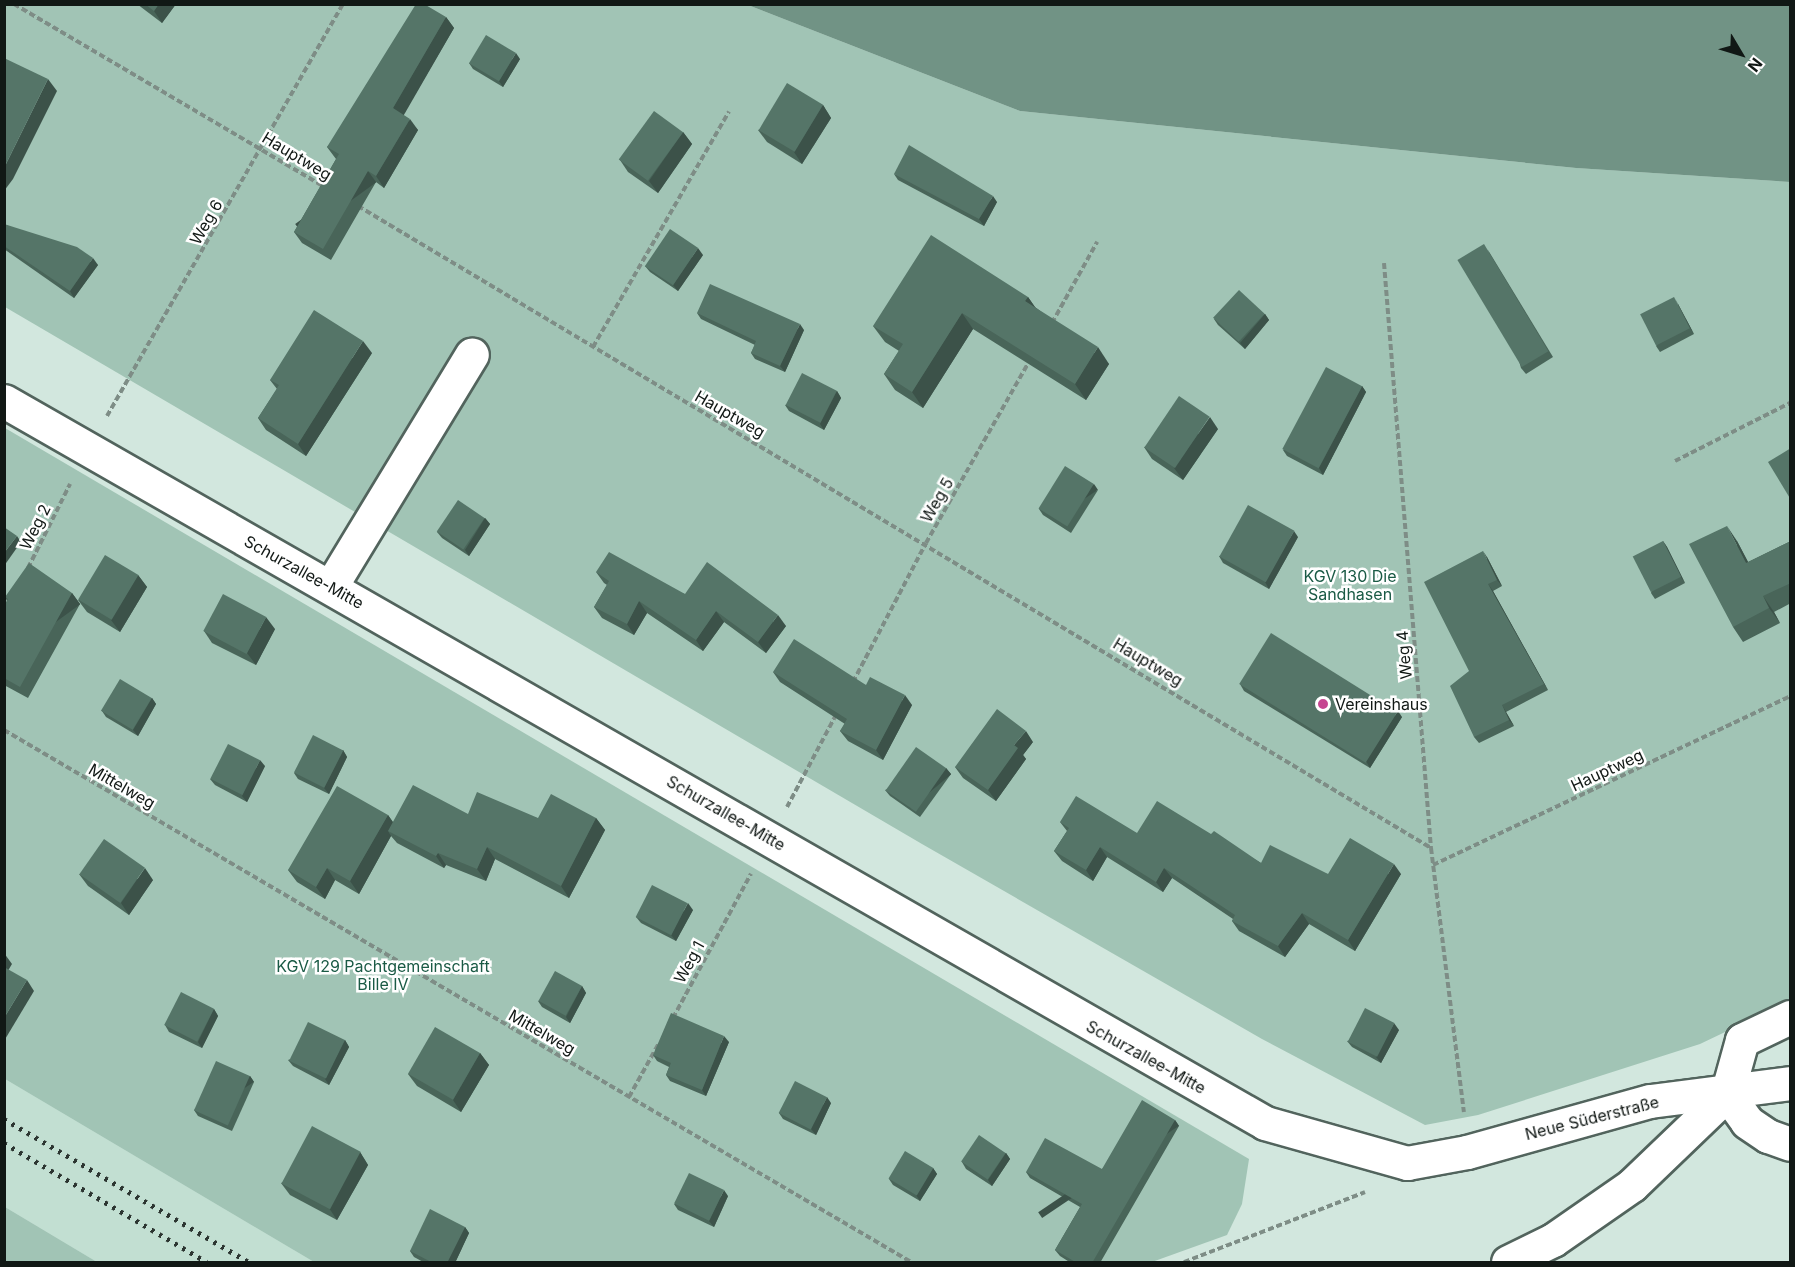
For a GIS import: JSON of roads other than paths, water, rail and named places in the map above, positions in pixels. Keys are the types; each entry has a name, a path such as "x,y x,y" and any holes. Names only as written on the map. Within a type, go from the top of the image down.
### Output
{"street":[{"path":"331,586 472,354"},
{"name":"Schurzallee-Mitte","path":"4,401 331,586 1265,1123 1407,1163 1467,1152"},
{"path":"1508,1263 1598,1212 1632,1185 1727,1094 1742,1040 1791,1017"},
{"name":"Neue Süderstraße","path":"1467,1152 1650,1101 1727,1094 1791,1083"},
{"path":"1727,1094 1747,1122 1768,1136 1791,1144"}],"railway":[{"path":"4,1119 249,1262"},
{"path":"4,1143 207,1262"}],"place":[{"name":"Vereinshaus","path":"1323,704"}],"park label":[{"name":"KGV 130 Die Sandhasen","path":"1350,585"},
{"name":"KGV 129 Pachtgemeinschaft Bille IV","path":"383,975"}]}
